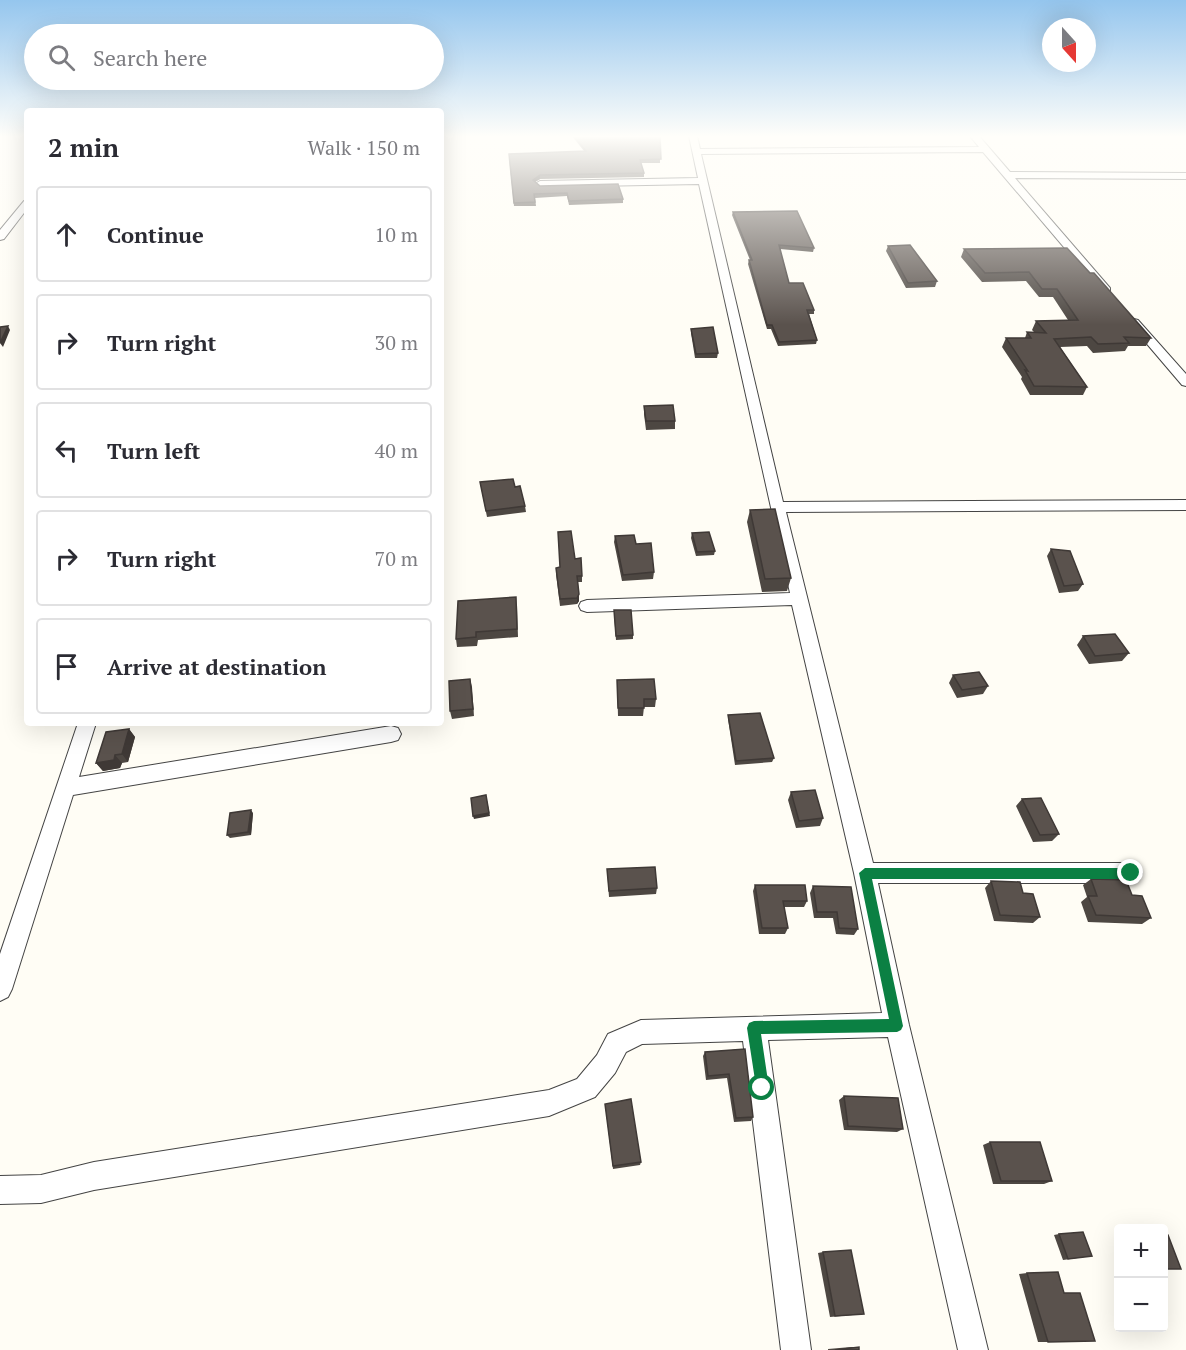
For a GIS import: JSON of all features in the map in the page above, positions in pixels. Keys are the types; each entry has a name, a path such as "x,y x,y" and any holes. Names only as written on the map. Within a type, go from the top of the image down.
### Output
{"street":[{"path":"706,199 865,873 897,1026 973,1350"},
{"path":"1027,199 1115,301"},
{"path":"0,237 24,207"},
{"path":"1123,310 1186,382"},
{"path":"777,507 1186,505"},
{"path":"586,606 799,599"},
{"path":"0,989 86,726"},
{"path":"66,788 391,734"},
{"path":"865,873 1131,873"},
{"path":"0,1190 41,1189 94,1176 549,1102 586,1088 606,1064 617,1043 641,1032 897,1026"},
{"path":"754,1028 796,1350"}],"building":[{"path":"514,199 535,199 535,202 514,203"},
{"path":"568,199 623,199 569,201"},
{"path":"797,211 814,248 779,245 789,283 803,283 814,310 807,310 817,340 779,342 772,325 767,325 749,260 752,260 733,212"},
{"path":"910,245 937,281 908,283 888,246"},
{"path":"1067,248 1090,273 1094,273 1151,338 1124,337 1129,343 1098,344 1091,337 1054,339 1087,387 1034,386 1025,370 1028,371 1006,338 1031,338 1027,332 1046,333 1036,321 1078,320 1057,289 1042,289 1029,272 985,273 964,249"},
{"path":"8,326 0,343 0,327"},
{"path":"713,327 718,353 696,354 691,329"},
{"path":"673,405 675,421 646,421 644,406"},
{"path":"513,479 515,487 520,486 525,506 486,511 480,482"},
{"path":"775,509 791,578 765,579 750,510"},
{"path":"571,531 575,559 581,558 582,576 577,576 579,594 577,598 560,599 556,568 560,567 558,532"},
{"path":"709,532 715,551 697,552 692,533"},
{"path":"634,535 636,544 651,543 654,572 623,575 615,536"},
{"path":"1051,549 1070,551 1083,584 1064,586"},
{"path":"516,597 517,629 476,632 476,637 456,639 458,601"},
{"path":"614,610 631,610 633,635 616,636"},
{"path":"1115,634 1129,653 1095,656 1083,636"},
{"path":"979,672 988,686 962,690 953,675"},
{"path":"470,679 473,709 450,711 449,681"},
{"path":"654,679 656,699 644,699 644,708 618,708 617,680"},
{"path":"760,713 774,758 736,761 728,715"},
{"path":"129,729 122,754 115,755 114,760 96,763 106,732"},
{"path":"815,790 823,818 799,821 791,792"},
{"path":"486,795 489,813 473,816 471,798"},
{"path":"1041,798 1059,834 1040,835 1022,799"},
{"path":"251,810 248,832 227,835 230,813"},
{"path":"655,867 657,888 609,891 607,869"},
{"path":"1091,879 1126,880 1132,895 1142,896 1151,918 1096,915 1088,896 1097,896"},
{"path":"991,881 1020,882 1023,893 1033,894 1040,917 1000,915"},
{"path":"755,885 805,885 807,901 783,901 788,928 762,928"},
{"path":"813,886 851,887 858,929 839,928 837,912 817,912"},
{"path":"745,1049 753,1117 736,1118 729,1074 708,1076 705,1052"},
{"path":"844,1096 898,1098 903,1129 848,1126"},
{"path":"631,1099 641,1162 613,1166 605,1104"},
{"path":"990,1142 1040,1142 1052,1181 1001,1181"},
{"path":"1083,1232 1092,1256 1068,1259 1059,1234"},
{"path":"1168,1235 1181,1269 1168,1269"},
{"path":"851,1250 864,1314 835,1316 823,1252"},
{"path":"1058,1272 1064,1293 1080,1293 1095,1341 1048,1342 1027,1273"},
{"path":"859,1347 859,1350 835,1350"}],"route":[{"path":"762,1088 754,1028 897,1026 865,873 1131,873"}]}
